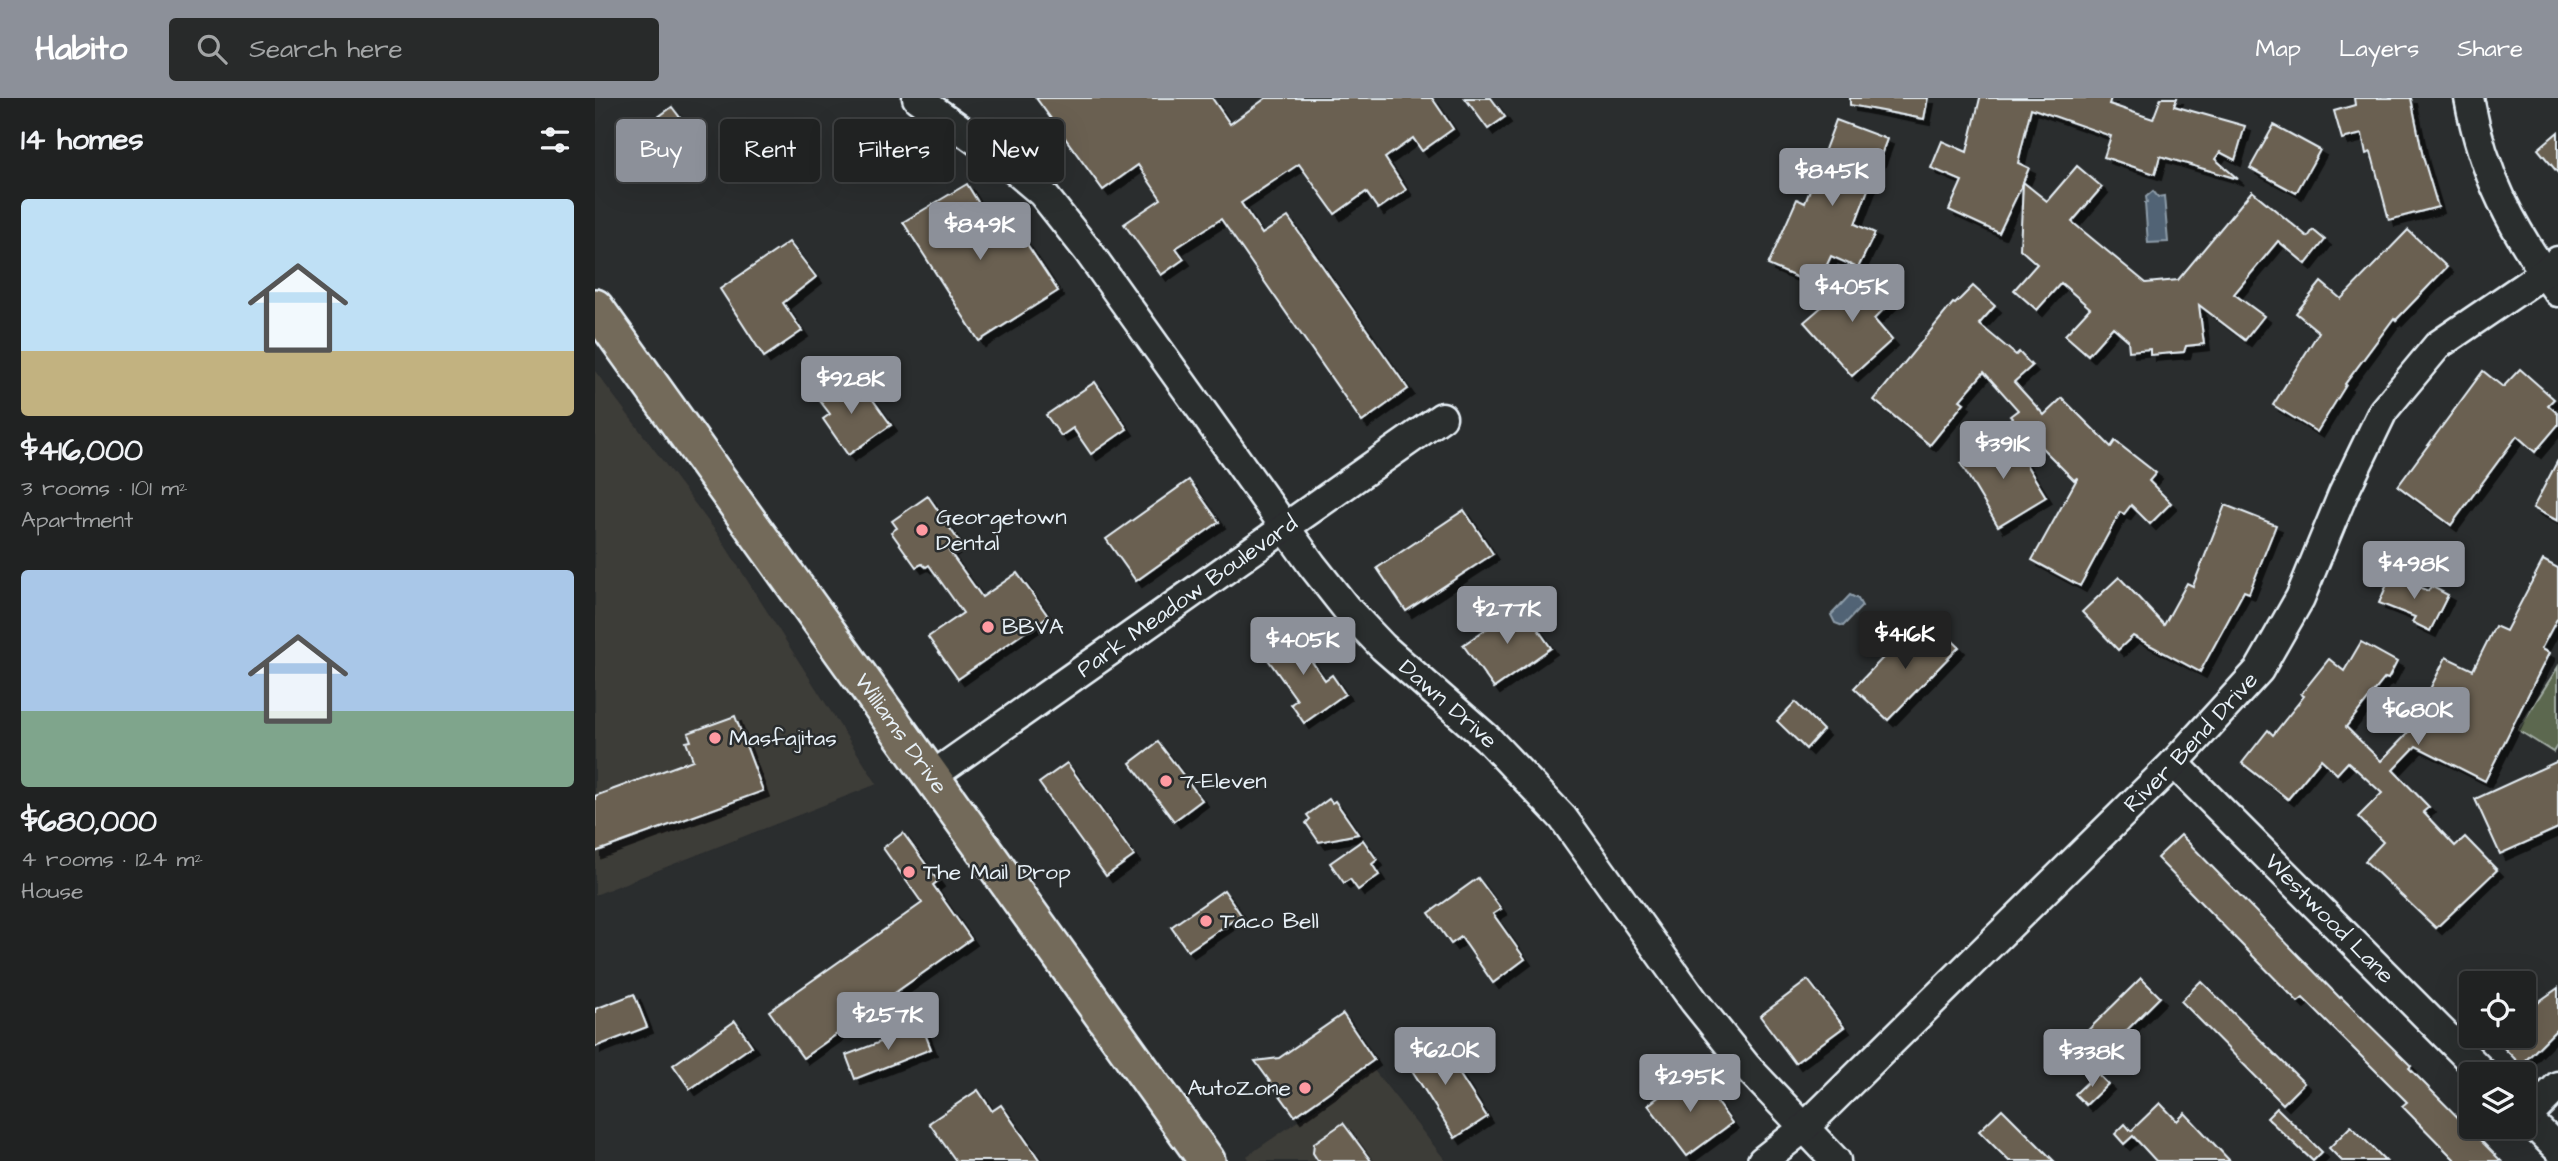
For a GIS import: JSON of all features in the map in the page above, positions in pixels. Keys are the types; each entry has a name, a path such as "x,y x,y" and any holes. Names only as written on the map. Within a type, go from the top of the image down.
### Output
{"main road":[{"name":"Williams Drive","path":"595,307 1207,1161"}],"street":[{"name":"Dawn Drive","path":"917,98 997,155 1042,193 1088,251 1312,565 1355,618 1383,647 1487,738 1563,818 1694,1001 1747,1067 1836,1161"},
{"path":"2469,98 2485,161 2503,206 2522,242 2553,276"},
{"name":"River Bend Drive","path":"1762,1161 1804,1128 2174,763 2259,670 2300,598 2343,494 2383,411 2438,345 2553,276"},
{"name":"Park Meadow Boulevard","path":"932,776 1441,417"},
{"name":"Westwood Lane","path":"2174,763 2472,1062"},
{"path":"2536,1106 2558,1086"},
{"path":"2536,1127 2558,1149"}],"shaded area":[{"path":"595,371 717,533 877,784 595,895"},
{"path":"1373,1069 1446,1161 1250,1161 1247,1156"}],"green space":[{"path":"2558,667 2558,744 2553,752 2518,730"}],"water":[{"path":"2153,191 2158,197 2164,196 2168,242 2148,243 2145,203 2146,197"},
{"path":"1850,595 1858,599 1862,606 1843,626 1835,623 1831,615"}],"building":[{"path":"1036,98 1212,98 1230,124 1266,98 1432,98 1453,129 1422,151 1413,138 1385,158 1406,190 1378,209 1366,192 1335,214 1299,164 1241,203 1262,234 1288,217 1408,389 1362,422 1221,219 1176,248 1184,259 1161,275 1124,224 1161,199 1138,165 1103,190 1064,136 1064,119 1051,119"},
{"path":"1465,98 1491,98 1505,117 1488,129"},
{"path":"1850,98 1928,98 1924,119 1850,105"},
{"path":"1980,98 2111,98 2109,104 2153,119 2161,98 2177,98 2174,106 2245,126 2235,160 2220,152 2215,159 2238,179 2160,156 2155,174 2104,157 2111,136 2031,108 2018,163 2029,168 2023,182 2047,201 2077,166 2102,187 2072,222 2146,283 2178,280 2252,191 2308,237 2313,230 2325,240 2306,264 2278,241 2234,294 2264,316 2245,340 2199,305 2204,344 2186,346 2184,352 2150,355 2150,349 2129,351 2128,340 2113,327 2088,355 2065,335 2090,308 2061,283 2037,310 2014,290 2037,264 2020,249 2023,183 1999,233 1949,210 1962,181 1931,168 1942,141 1967,152"},
{"path":"2354,98 2411,98 2423,157 2438,207 2389,220 2371,152 2366,154 2362,134 2342,139 2334,111 2355,105"},
{"path":"672,107 681,119 655,119"},
{"path":"1836,120 1887,139 1855,224 1875,233 1858,268 1831,256 1817,286 1768,265 1797,199 1805,203"},
{"path":"2274,125 2320,150 2296,193 2250,168"},
{"path":"2558,132 2558,173 2538,149"},
{"path":"967,184 995,230 1011,220 1058,291 979,341 903,222"},
{"path":"2408,230 2447,267 2396,320 2394,318 2345,384 2317,432 2273,405 2319,332 2296,313 2321,282 2341,299"},
{"path":"789,242 816,277 783,303 802,331 764,357 720,289"},
{"path":"1862,272 1891,302 1874,319 1892,340 1852,376 1804,322"},
{"path":"1973,286 1995,306 1979,324 2016,355 2019,352 2032,366 2014,382 2044,415 2062,398 2111,447 2115,441 2156,473 2149,481 2171,503 2150,524 2131,505 2124,514 2120,512 2080,586 2032,560 2078,477 2074,480 2010,416 2018,410 1984,372 1960,400 1964,403 1930,445 1874,400 1953,303"},
{"path":"2520,369 2554,399 2548,405 2558,414 2558,425 2535,452 2517,436 2451,525 2398,486 2483,371 2503,387"},
{"path":"834,377 850,400 865,389 891,425 848,455 823,419 830,414 813,392"},
{"path":"1095,382 1127,429 1091,454 1073,428 1061,436 1046,415"},
{"path":"2008,435 2046,497 1998,526 1961,464"},
{"path":"2558,460 2558,521 2533,508"},
{"path":"1189,480 1219,522 1136,581 1106,539"},
{"name":"BBVA","path":"928,496 960,543 949,551 982,597 1017,573 1048,616 958,679 928,637 963,613 929,565 916,567 891,532 897,528 892,521"},
{"path":"2225,505 2276,525 2249,593 2244,591 2200,672 2133,636 2118,650 2082,612 2119,577 2164,625 2187,583 2193,586"},
{"path":"1464,510 1493,554 1406,611 1377,568"},
{"path":"2543,560 2558,568 2558,617 2541,649 2549,653 2485,781 2416,746 2393,770 2429,807 2423,812 2455,846 2465,837 2497,870 2436,928 2365,861 2383,842 2358,817 2382,793 2348,762 2337,774 2321,759 2288,799 2242,763 2268,730 2273,735 2329,659 2344,671 2361,642 2397,662 2388,679 2385,678 2346,727 2381,761 2405,736 2431,699 2426,697 2446,657 2473,670 2495,626 2506,631"},
{"path":"2391,575 2428,591 2431,586 2448,595 2430,631 2412,622 2415,617 2379,603"},
{"path":"1521,605 1551,648 1494,688 1463,645"},
{"path":"1934,623 1959,647 1888,720 1854,688 1902,638 1911,646"},
{"path":"1297,631 1310,649 1305,652 1325,680 1332,675 1345,694 1304,723 1291,704 1297,700 1264,654"},
{"path":"1795,702 1823,730 1806,749 1777,721"},
{"path":"735,716 763,791 595,852 595,796 693,760 686,742 691,741 688,733"},
{"name":"7-Eleven","path":"1158,742 1202,800 1174,821 1130,763"},
{"path":"2558,761 2558,828 2500,854 2475,799"},
{"path":"1067,763 1134,856 1106,876 1039,783"},
{"path":"1329,799 1332,803 1335,801 1358,834 1319,842 1306,823 1310,819 1307,815"},
{"path":"903,833 938,881 933,885 971,939 803,1058 769,1011 922,903 883,848"},
{"path":"2181,835 2340,998 2411,1066 2409,1068 2459,1119 2459,1139 2479,1139 2501,1161 2456,1161 2402,1106 2407,1102 2303,998 2298,1002 2157,858"},
{"path":"1363,840 1377,860 1372,864 1379,875 1358,890 1350,879 1344,883 1330,863"},
{"path":"1478,878 1501,909 1493,914 1525,959 1493,983 1461,937 1451,944 1429,913"},
{"name":"Taco Bell","path":"1224,890 1241,915 1188,951 1171,927"},
{"path":"2141,978 2160,997 2092,1065 2072,1046"},
{"path":"1808,980 1844,1027 1795,1063 1760,1016"},
{"path":"2201,981 2304,1083 2283,1104 2181,1001"},
{"path":"2558,988 2558,1028 2524,1062 2518,1062 2504,1048 2536,1048 2536,1005"},
{"path":"634,994 647,1027 595,1047 595,1009"},
{"name":"AutoZone","path":"1343,1014 1374,1060 1295,1116 1255,1061 1279,1058"},
{"path":"735,1021 752,1046 690,1089 673,1065"},
{"path":"922,1026 931,1049 855,1079 846,1055"},
{"path":"1435,1036 1487,1117 1455,1138 1403,1056"},
{"path":"1693,1071 1732,1123 1687,1156 1648,1105"},
{"path":"2097,1073 2108,1084 2086,1105 2075,1094"},
{"path":"978,1090 992,1111 1001,1105 1040,1161 956,1161 929,1123"},
{"path":"2160,1103 2177,1121 2185,1113 2230,1161 2156,1161 2133,1136 2124,1144 2115,1134 2125,1124 2131,1131"},
{"path":"2277,1108 2322,1152 2313,1161 2267,1118"},
{"path":"2002,1109 2054,1161 2009,1161 1979,1131"},
{"path":"1343,1123 1371,1161 1318,1161 1313,1153 1314,1143"},
{"path":"2351,1126 2386,1161 2342,1161 2329,1148"}],"place":[{"name":"Georgetown Dental","path":"922,530"},
{"name":"BBVA","path":"988,627"},
{"name":"Masfajitas","path":"715,738"},
{"name":"7-Eleven","path":"1166,781"},
{"name":"The Mail Drop","path":"909,872"},
{"name":"Taco Bell","path":"1206,921"},
{"name":"AutoZone","path":"1305,1088"}]}
